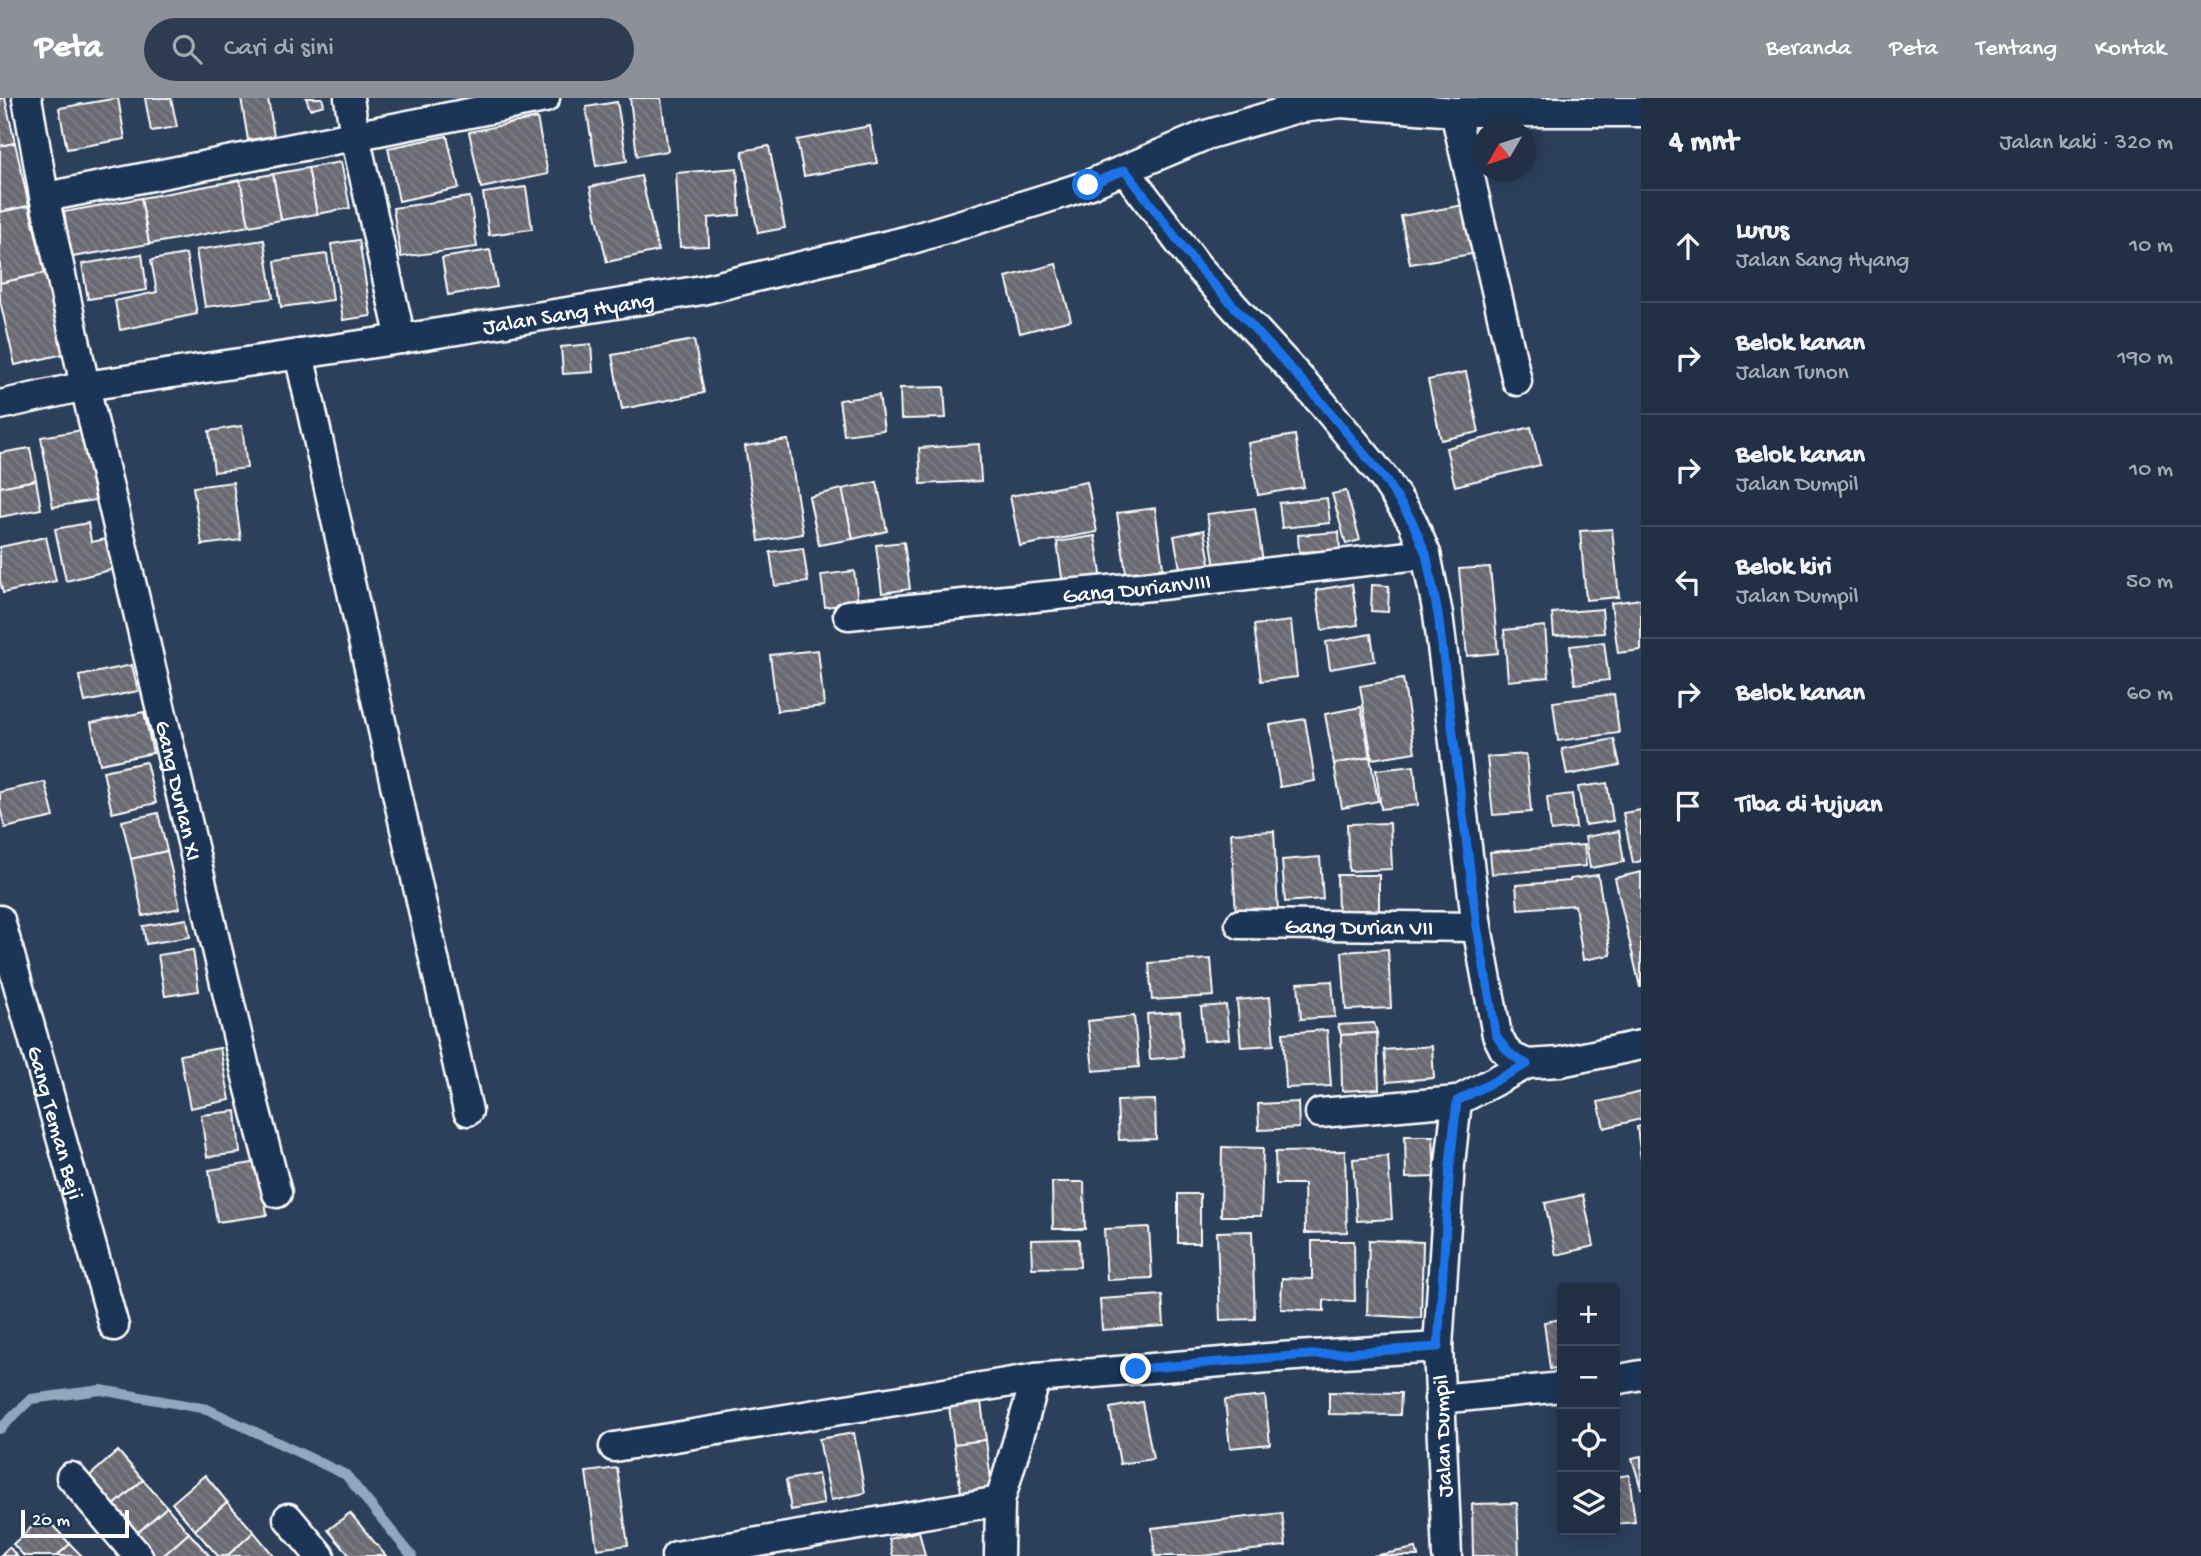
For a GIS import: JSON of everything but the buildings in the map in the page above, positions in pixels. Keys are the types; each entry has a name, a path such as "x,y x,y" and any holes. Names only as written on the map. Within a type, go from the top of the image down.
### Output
{"street":[{"name":"Gang DurIan XI","path":"27,98 44,196 85,386 248,1081 277,1193"},
{"path":"349,98 355,136 401,339"},
{"path":"61,194 545,98"},
{"name":"Jalan Sang Hyang","path":"0,405 85,386 401,339 702,290 909,240 1051,197 1125,170 1206,135 1294,109 1341,103 1455,112 1641,112"},
{"path":"1455,112 1517,381"},
{"path":"1125,170 1197,266 1323,404 1384,478 1412,521 1426,554 1438,614 1477,926 1496,1035 1512,1057 1527,1064"},
{"path":"299,354 468,1111"},
{"name":"Gang DurianVIII","path":"848,615 1161,586 1426,554"},
{"name":"Gang Teman Beji","path":"0,920 114,1326"},
{"name":"Gang Durian VII","path":"1240,924 1477,926"},
{"path":"1320,1113 1457,1101 1527,1064 1570,1060 1641,1045"},
{"name":"Jalan Dumpil","path":"1447,1556 1438,1347 1450,1164 1457,1101"},
{"path":"614,1447 1037,1378 1280,1357 1438,1347"},
{"path":"1620,1379 1641,1376"},
{"path":"999,1556 1000,1501 1037,1378"},
{"path":"1439,1399 1557,1387"},
{"path":"71,1477 138,1556"},
{"path":"676,1556 1000,1501"},
{"path":"288,1518 320,1556"}],"waterway":[{"path":"0,1429 31,1399 101,1390 207,1409 346,1475 412,1556"}],"route":[{"path":"1088,185 1125,170 1197,266 1323,404 1384,478 1412,521 1426,554 1438,614 1477,926 1496,1035 1512,1057 1527,1064 1457,1101 1450,1164 1438,1347 1136,1369"}]}
